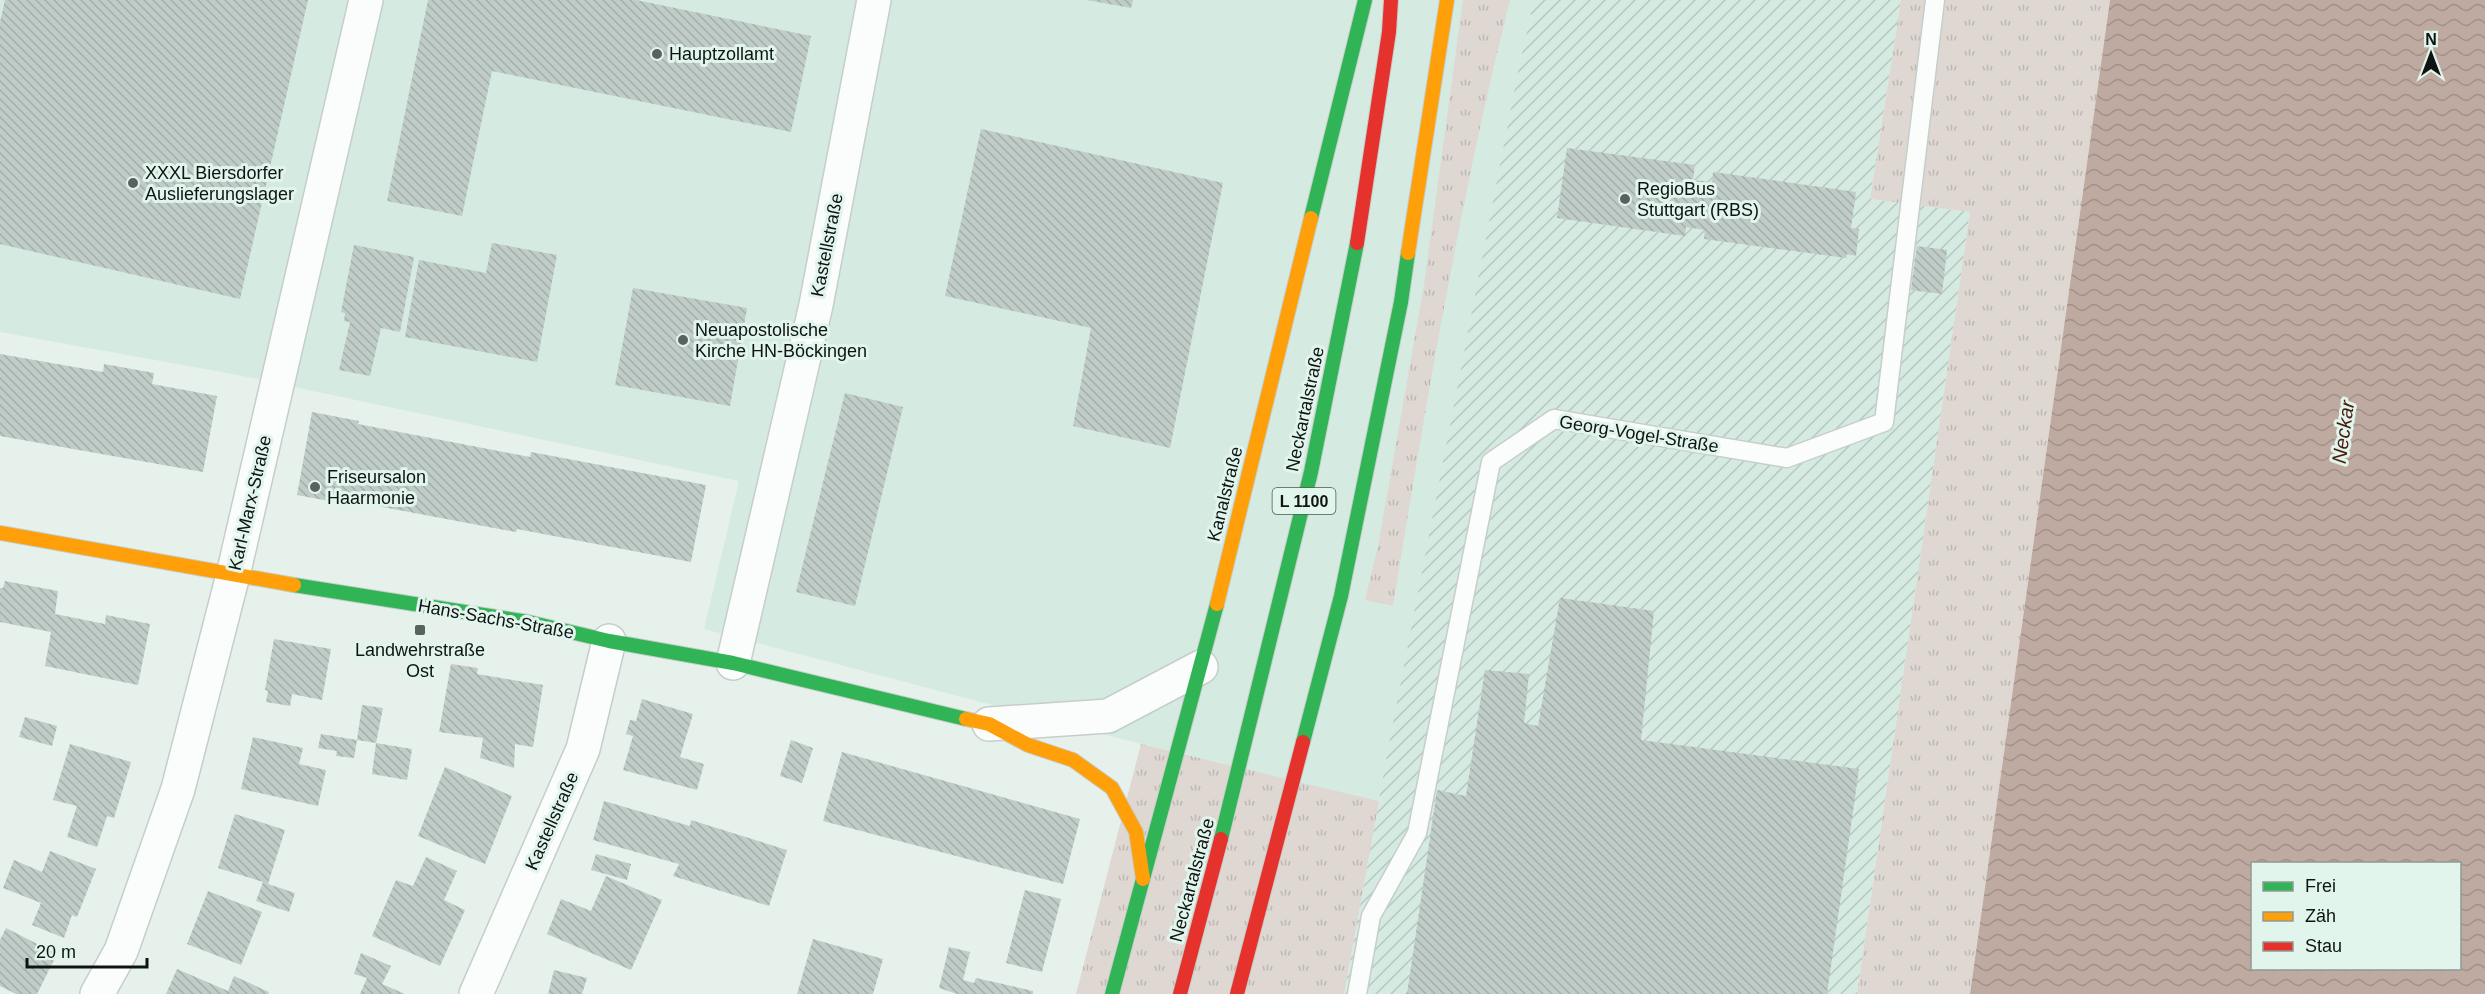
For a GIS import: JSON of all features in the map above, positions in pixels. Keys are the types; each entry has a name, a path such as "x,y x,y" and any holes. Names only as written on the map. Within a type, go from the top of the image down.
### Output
{"main road":[{"name":"Kanalstraße","path":"1112,994 1201,667 1365,0"},
{"name":"Neckartalstraße","path":"1180,994 1248,739 1297,534 1347,295 1389,32 1391,0"},
{"name":"L 1100","path":"1237,994 1341,596 1401,302 1447,0"},
{"name":"Hans-Sachs-Straße","path":"0,533 233,575 528,622 609,641 733,663 989,724 1028,745 1073,760 1112,788 1136,832 1143,879"}],"street":[{"name":"Karl-Marx-Straße","path":"97,994 121,951 178,789 233,575 366,0"},
{"name":"Kastellstraße","path":"733,663 816,305 874,0"},
{"name":"Kastellstraße","path":"476,994 583,749 609,641"},
{"name":"Hans-Sachs-Straße","path":"989,724 1108,716 1201,667"}],"lane":[{"name":"Georg-Vogel-Straße","path":"1357,994 1371,916 1417,833 1491,462 1554,419 1787,458 1884,422 1935,0"}],"shaded area":[{"path":"0,0 1534,0 1517,76 1379,801 1141,744 704,629 739,481 233,374 0,332"},
{"path":"1534,0 1901,0 1870,199 1970,212 1857,994 1344,994 1389,744 1517,76"}],"green space":[{"path":"1463,0 1510,0 1460,226 1431,378 1393,606 1365,600 1378,546 1424,285"},
{"path":"1901,0 2110,0 1970,994 1857,994 1970,212 1870,199"},
{"path":"1141,744 1379,801 1344,994 1076,994"}],"water":[{"name":"Neckar","path":"2110,0 2485,0 2485,994 1970,994"}],"building":[{"name":"XXXL Biersdorfer Auslieferungslager","path":"5,0 308,0 240,299 0,244 0,22"},
{"name":"Hauptzollamt","path":"428,0 636,0 811,36 791,132 492,71 462,216 387,201"},
{"path":"1087,0 1133,0 1131,8"},
{"path":"981,129 1223,183 1170,448 1073,426 1091,328 945,296"},
{"path":"1567,148 1695,165 1693,180 1712,182 1713,172 1856,192 1851,228 1859,229 1856,256 1847,254 1846,258 1704,239 1705,230 1686,227 1685,236 1557,218"},
{"path":"492,243 557,255 537,362 405,337 419,260 486,273"},
{"path":"354,245 414,257 400,332 381,328 370,376 339,370 350,322 344,321 345,313 341,312"},
{"path":"1917,246 1947,250 1942,294 1911,290"},
{"name":"Neuapostolische Kirche HN-Böckingen","path":"633,288 747,308 730,406 615,385"},
{"path":"0,354 103,372 104,364 154,373 152,384 217,396 203,472 0,436"},
{"path":"845,393 903,407 855,606 796,592"},
{"path":"312,412 359,421 358,424 530,457 531,452 706,485 691,562 517,529 516,532 345,500 345,504 297,495"},
{"path":"5,581 58,591 55,614 105,624 106,615 150,624 138,685 45,666 51,632 0,622 0,588 3,588"},
{"path":"1560,598 1654,611 1641,740 1859,769 1827,994 1407,994 1437,790 1466,796 1485,670 1529,674 1524,723 1538,726"},
{"path":"274,639 331,649 322,700 292,694 290,706 266,702 268,691 265,690"},
{"path":"451,664 478,668 477,674 543,685 533,747 515,744 514,768 480,758 483,738 439,732"},
{"path":"642,699 693,714 680,757 704,764 697,790 623,770 633,736 626,734 630,720 636,721"},
{"path":"362,705 383,708 376,743 357,740"},
{"path":"25,717 57,726 52,746 19,737"},
{"path":"321,734 357,740 354,758 336,756 337,751 318,748"},
{"path":"253,737 303,748 299,764 326,770 318,806 241,789"},
{"path":"791,740 813,748 802,783 780,776"},
{"path":"376,743 412,749 407,780 372,774"},
{"path":"70,744 131,762 114,818 107,816 97,847 67,837 77,806 53,800"},
{"path":"842,752 1080,819 1063,884 823,821"},
{"path":"445,767 512,796 485,864 418,836"},
{"path":"604,801 690,826 691,820 787,850 769,906 673,876 679,864 593,840"},
{"path":"235,814 285,830 268,884 295,893 289,912 256,901 263,882 218,868"},
{"path":"50,851 96,869 77,917 72,915 64,938 32,925 41,903 3,888 14,860 42,872"},
{"path":"596,854 631,864 627,880 591,870"},
{"path":"426,857 457,871 444,900 465,910 440,966 372,936 396,880 413,886"},
{"path":"606,876 662,900 631,970 547,934 561,899 591,911"},
{"path":"1025,890 1061,899 1042,972 1006,963"},
{"path":"208,891 262,912 241,965 187,944"},
{"path":"6,928 57,954 37,994 16,994 0,986 0,940"},
{"path":"813,939 883,959 873,994 797,994"},
{"path":"949,947 970,952 963,980 974,983 976,978 1033,991 1033,994 957,994 939,988"},
{"path":"361,953 391,966 382,984 405,994 360,994 367,978 354,974"},
{"path":"177,969 228,991 234,976 269,992 268,994 166,994"},
{"path":"554,970 587,978 582,994 548,994"}],"traffic: fast":[{"path":"1311,218 1365,0"},
{"path":"1221,839 1311,472 1357,243"},
{"path":"1303,742 1341,596 1401,302 1408,253"},
{"path":"294,585 528,622 609,641 733,663 966,719"},
{"path":"1112,994 1217,604"}],"traffic: slow":[{"path":"1408,253 1447,0"},
{"path":"1217,604 1311,218"},
{"path":"0,533 294,585"},
{"path":"966,719 989,724 1028,745 1073,760 1112,788 1136,832 1143,879"}],"traffic: jam":[{"path":"1357,243 1389,32 1391,0"},
{"path":"1237,994 1303,742"},
{"path":"1180,994 1221,839"}],"place":[{"name":"Hauptzollamt","path":"657,54"},
{"name":"XXXL Biersdorfer Auslieferungslager","path":"133,183"},
{"name":"RegioBus Stuttgart (RBS)","path":"1625,199"},
{"name":"Neuapostolische Kirche HN-Böckingen","path":"683,340"},
{"name":"Friseursalon Haarmonie","path":"315,487"},
{"name":"Landwehrstraße Ost","path":"420,630"}]}
